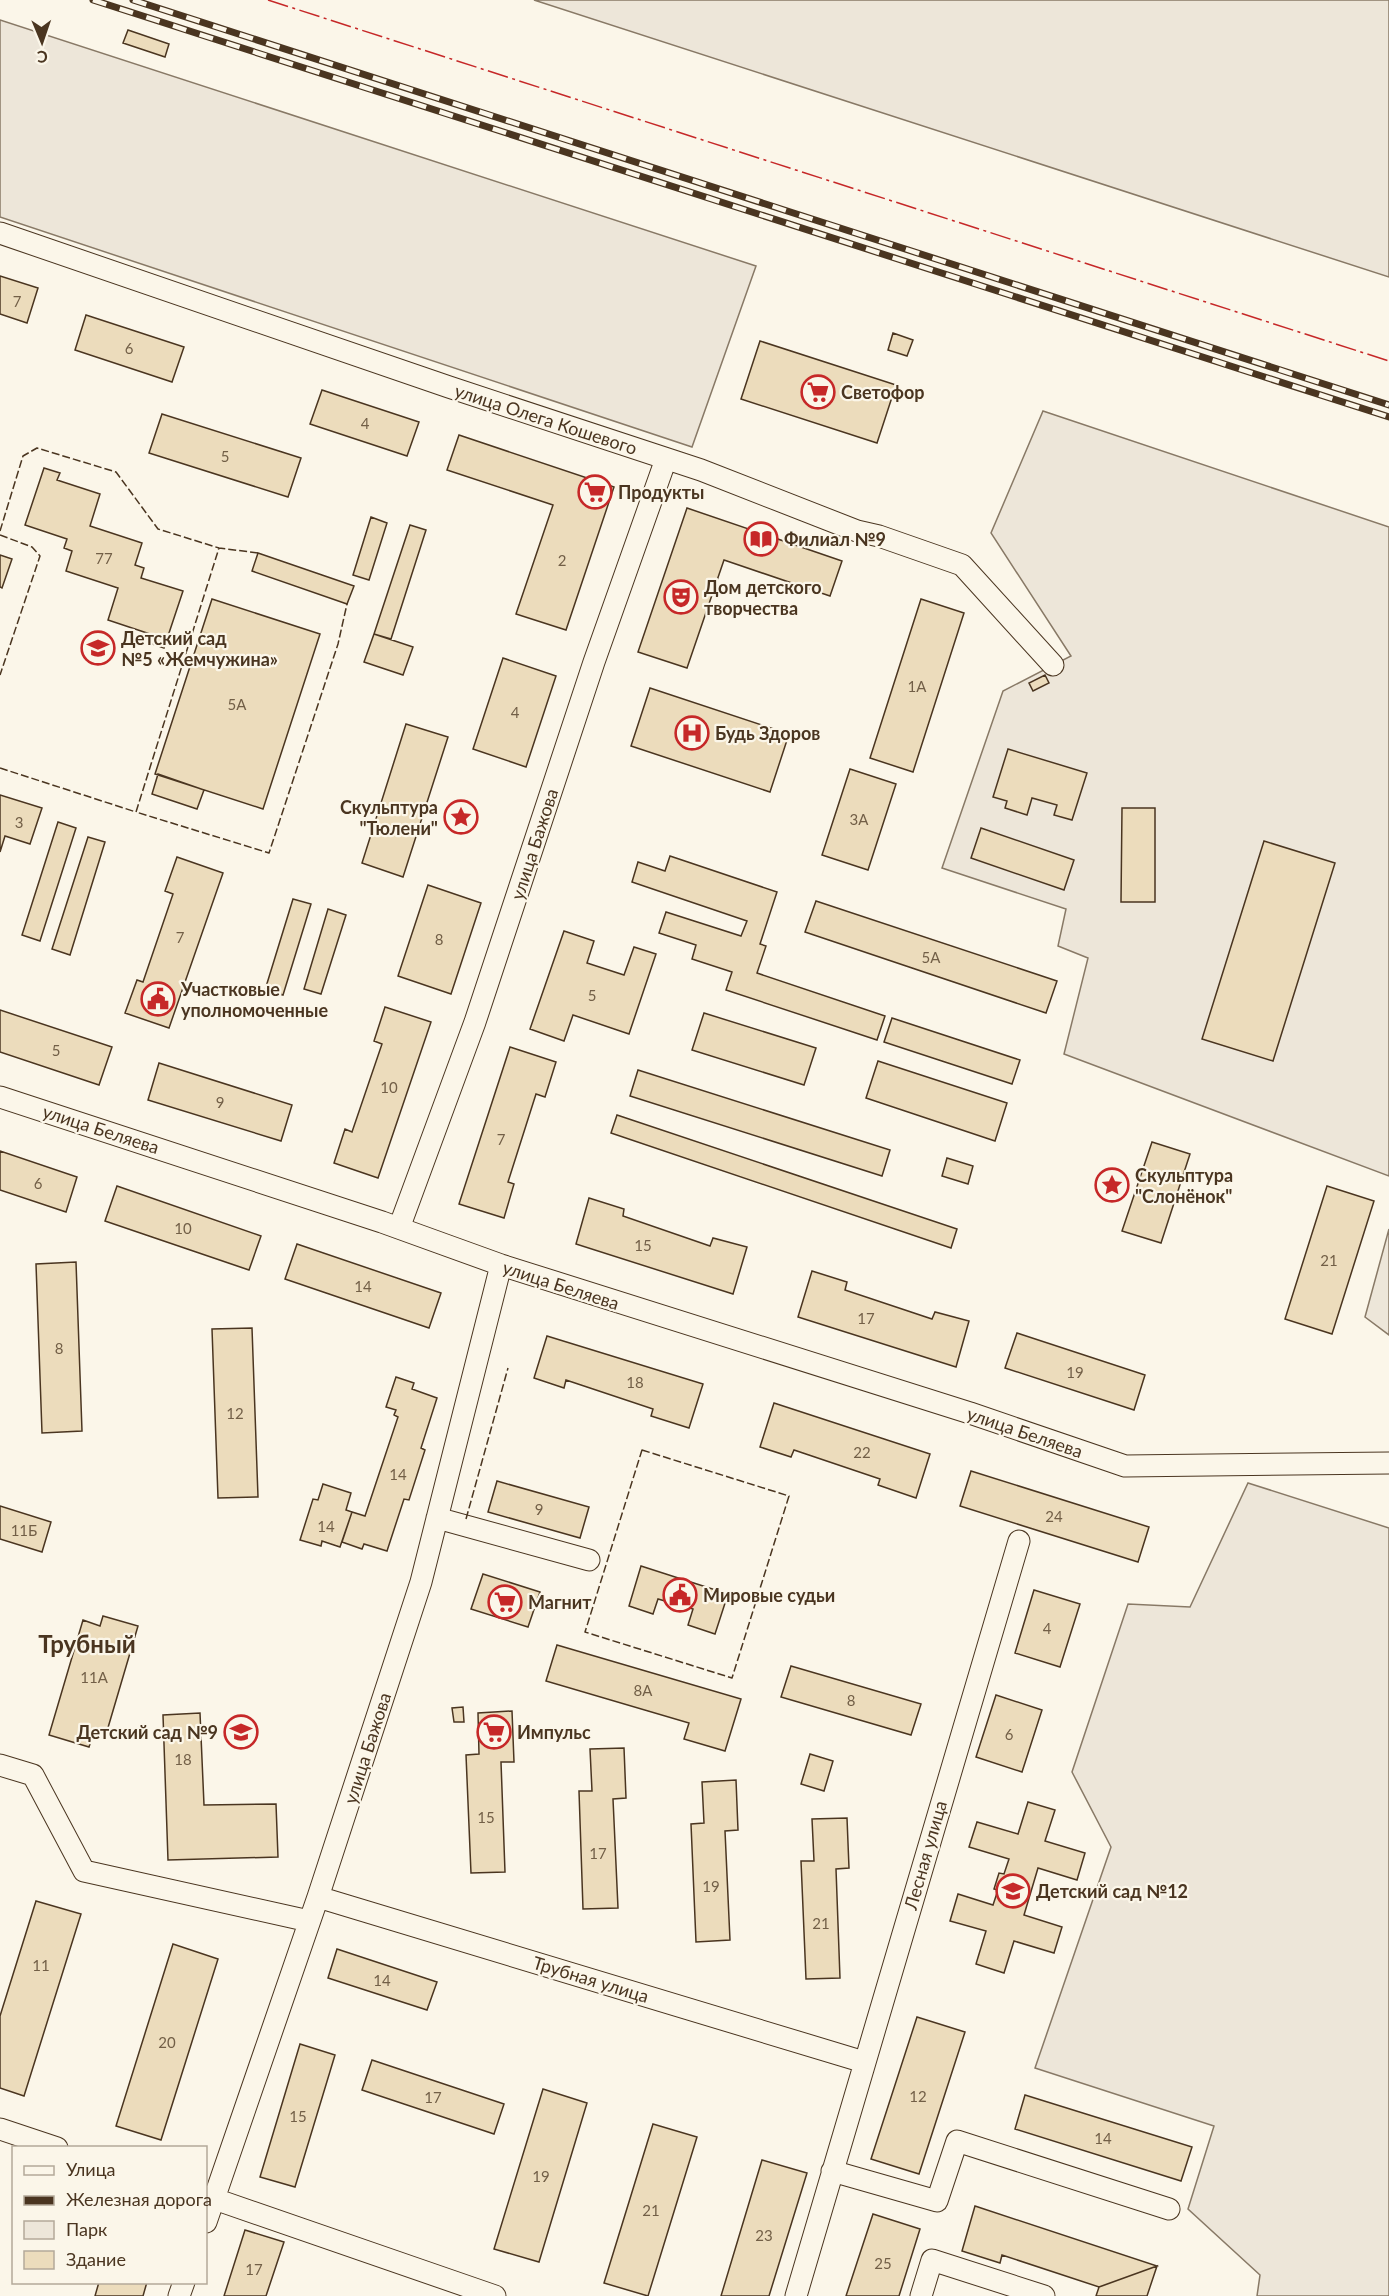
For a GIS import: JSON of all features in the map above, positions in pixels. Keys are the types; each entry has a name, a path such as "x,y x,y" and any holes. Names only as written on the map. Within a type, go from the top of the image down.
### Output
{"street":[{"name":"улица Олега Кошевого","path":"0,234 666,459 857,531 879,536 962,565 1053,665"},
{"name":"улица Бажова","path":"399,1228 475,1022 594,662 666,459"},
{"name":"улица Беляева","path":"0,1097 399,1228 501,1265 959,1410 1125,1466 1389,1463"},
{"name":"улица Бажова","path":"207,2216 210,2197 318,1897 421,1582 501,1265"},
{"path":"437,1518 589,1560"},
{"name":"Лесная улица","path":"796,2296 1019,1541"},
{"path":"0,1765 33,1775 84,1870 309,1921"},
{"name":"Трубная улица","path":"318,1897 864,2062"},
{"path":"0,2129 51,2146"},
{"path":"832,2170 937,2200 957,2141 1169,2209"},
{"path":"210,2197 495,2296"},
{"path":"921,2296 932,2260 1044,2296"}],"green space":[{"path":"534,0 1389,0 1389,277"},
{"path":"0,20 756,266 692,447 0,217"},
{"path":"1043,411 1389,527 1389,1176 1064,1054 1088,958 1058,946 1066,909 942,868 1003,691 1071,656 991,533"},
{"path":"1389,1229 1389,1335 1365,1317"},
{"path":"1248,1483 1389,1528 1389,2296 1257,2296 1260,2275 1188,2209 1214,2126 1035,2068 1111,1847 1072,1772 1128,1604 1190,1607"}],"building":[{"path":"128,30 169,44 165,57 123,43"},
{"path":"0,276 38,288 27,323 0,314"},
{"path":"86,315 184,347 172,382 75,350"},
{"path":"893,333 913,340 907,356 888,350"},
{"name":"Светофор","path":"760,341 896,385 877,443 741,399"},
{"path":"322,390 419,422 407,456 310,424"},
{"path":"162,414 301,458 288,497 149,453"},
{"path":"459,435 614,487 566,630 516,614 553,505 447,470"},
{"path":"44,468 60,473 57,480 100,494 90,526 142,543 135,565 144,568 141,578 183,591 164,648 147,642 150,634 108,620 118,588 66,571 72,551 64,548 67,539 25,525"},
{"path":"687,508 842,561 830,596 724,560 687,668 638,652"},
{"path":"371,517 387,523 369,580 353,575"},
{"path":"410,525 426,530 391,639 374,634"},
{"path":"258,553 354,586 347,604 252,571"},
{"path":"0,555 12,559 2,588 0,587"},
{"path":"212,599 320,634 263,809 155,774"},
{"path":"921,599 964,613 913,772 870,758"},
{"path":"374,634 413,647 403,675 364,662"},
{"path":"503,658 556,676 526,767 473,749"},
{"path":"1045,675 1049,683 1033,691 1029,683"},
{"path":"650,688 789,734 770,792 631,746"},
{"path":"406,724 448,737 403,877 362,863"},
{"path":"1008,749 1087,773 1072,820 1054,815 1057,805 1032,798 1027,815 1005,808 1007,801 993,797"},
{"path":"850,769 896,784 868,870 822,855"},
{"path":"158,774 204,790 197,809 152,794"},
{"path":"0,795 42,808 30,844 5,836 0,852"},
{"path":"1122,808 1155,808 1155,902 1121,902"},
{"path":"58,822 76,828 40,941 22,935"},
{"path":"981,828 1074,860 1064,890 971,858"},
{"path":"88,837 105,842 70,955 52,949"},
{"path":"1264,841 1335,863 1273,1061 1202,1039"},
{"path":"670,856 777,892 760,944 766,946 757,973 885,1016 877,1040 726,990 732,972 692,959 696,945 659,933 666,912 741,936 747,921 632,882 638,862 665,871"},
{"path":"177,857 223,873 169,1028 125,1013 137,980 143,982 173,894 165,891"},
{"path":"428,885 481,903 451,994 398,976"},
{"path":"293,899 311,904 283,995 265,990"},
{"path":"816,901 1057,981 1046,1013 805,932"},
{"path":"328,909 346,915 321,994 304,989"},
{"path":"564,931 594,941 587,963 624,975 634,947 656,954 629,1034 573,1015 564,1041 530,1029"},
{"path":"385,1007 431,1022 378,1178 334,1163 345,1129 352,1132 382,1044 374,1041"},
{"path":"0,1010 112,1047 99,1085 0,1052"},
{"path":"704,1013 816,1048 804,1085 692,1050"},
{"path":"892,1018 1020,1060 1012,1084 884,1042"},
{"path":"510,1047 556,1062 545,1097 536,1094 508,1182 514,1184 504,1218 459,1204"},
{"path":"878,1061 1007,1103 995,1141 866,1098"},
{"path":"159,1063 292,1105 281,1141 148,1100"},
{"path":"638,1070 890,1150 882,1176 630,1096"},
{"path":"617,1115 957,1229 951,1248 611,1133"},
{"path":"1152,1142 1190,1154 1161,1243 1122,1231"},
{"path":"0,1151 77,1177 66,1212 0,1190"},
{"path":"947,1158 973,1166 968,1184 942,1176"},
{"path":"117,1186 261,1236 249,1270 105,1221"},
{"path":"1327,1186 1374,1201 1332,1334 1285,1319"},
{"path":"589,1198 624,1209 623,1216 710,1246 713,1238 747,1247 733,1294 576,1244"},
{"path":"297,1244 441,1293 429,1328 285,1279"},
{"path":"76,1262 82,1431 42,1433 36,1264"},
{"path":"812,1271 847,1282 845,1290 932,1319 935,1312 969,1321 956,1367 798,1317"},
{"path":"252,1328 258,1497 218,1498 212,1329"},
{"path":"1017,1333 1145,1375 1134,1410 1005,1368"},
{"path":"547,1336 703,1384 689,1428 651,1416 653,1409 566,1380 564,1388 534,1378"},
{"path":"396,1377 414,1383 412,1389 437,1398 421,1448 425,1450 409,1500 404,1499 387,1551 364,1544 362,1549 342,1542 352,1512 365,1516 398,1417 394,1415 396,1410 386,1407"},
{"path":"774,1403 930,1454 916,1498 878,1485 880,1479 794,1450 791,1457 760,1447"},
{"path":"971,1471 1149,1527 1138,1562 960,1506"},
{"path":"497,1481 589,1507 580,1538 488,1512"},
{"path":"323,1484 351,1493 346,1510 352,1512 340,1547 322,1541 321,1546 300,1540 313,1499 318,1500"},
{"path":"0,1506 51,1522 42,1552 0,1539"},
{"path":"641,1566 728,1594 715,1634 688,1625 693,1609 658,1599 653,1614 629,1606"},
{"path":"483,1574 540,1592 528,1627 471,1609"},
{"path":"1034,1590 1080,1604 1060,1667 1015,1653"},
{"path":"103,1616 138,1626 107,1731 95,1728 89,1747 49,1735 83,1620 100,1626"},
{"path":"557,1645 741,1699 725,1751 684,1739 689,1723 546,1681"},
{"path":"791,1666 921,1704 911,1735 781,1697"},
{"path":"996,1695 1042,1710 1022,1772 976,1757"},
{"path":"463,1707 464,1722 454,1722 452,1708"},
{"path":"512,1711 514,1762 501,1762 505,1872 471,1873 466,1755 479,1754 478,1713"},
{"path":"200,1713 204,1805 276,1804 278,1857 168,1860 163,1715"},
{"path":"624,1748 626,1798 613,1799 618,1908 583,1909 579,1791 592,1791 590,1749"},
{"path":"810,1754 833,1761 824,1791 801,1784"},
{"path":"736,1780 738,1830 725,1831 730,1940 696,1942 691,1824 704,1823 702,1782"},
{"path":"1028,1802 1055,1810 1045,1841 1085,1853 1077,1880 1038,1868 1024,1915 1062,1927 1054,1953 1014,1941 1004,1973 976,1964 986,1931 950,1921 958,1894 993,1905 998,1890 994,1889 999,1873 1004,1874 1009,1859 969,1847 977,1822 1018,1834"},
{"path":"847,1818 849,1868 836,1869 840,1978 806,1979 801,1861 814,1861 812,1819"},
{"path":"36,1901 81,1914 24,2096 0,2088 0,2016"},
{"path":"173,1944 218,1959 161,2140 116,2126"},
{"path":"337,1949 437,1982 427,2010 328,1978"},
{"path":"917,2017 965,2032 919,2174 871,2159"},
{"path":"300,2044 335,2055 295,2187 260,2177"},
{"path":"372,2060 504,2104 494,2134 362,2090"},
{"path":"543,2089 587,2103 539,2262 494,2249"},
{"path":"1025,2095 1192,2147 1181,2181 1015,2129"},
{"path":"653,2124 697,2137 648,2296 604,2283"},
{"path":"762,2160 807,2173 769,2296 721,2296"},
{"path":"975,2206 1157,2266 1099,2287 1002,2255 1000,2263 962,2251"},
{"path":"873,2214 920,2229 899,2296 846,2296"},
{"path":"245,2230 284,2242 266,2296 224,2296"},
{"path":"1157,2266 1147,2296 1096,2296 1099,2287"},
{"path":"98,2284 146,2284 143,2296 95,2296"}],"railway":[{"path":"93,0 1389,417"},
{"path":"133,0 1389,405"}],"fence":[{"path":"0,531 23,456 37,448 116,472 158,529 219,548"},
{"path":"0,535 32,547 40,556 0,675"},
{"path":"258,553 219,548 136,812 269,853 338,644 347,604"},
{"path":"0,768 136,812"},
{"path":"466,1519 508,1368"},
{"path":"642,1450 789,1496 732,1678 585,1632 642,1450"}],"power":[{"path":"268,0 1389,361"}],"place":[{"name":"Светофор","path":"818,392"},
{"name":"Продукты","path":"595,492"},
{"name":"Филиал №9","path":"761,539"},
{"name":"Дом детского творчества","path":"681,597"},
{"name":"Детский сад №5 «Жемчужина»","path":"98,648"},
{"name":"Будь Здоров","path":"692,733"},
{"name":"Скульптура \"Тюлени\"","path":"461,817"},
{"name":"Участковые уполномоченные","path":"158,999"},
{"name":"Скульптура \"Слонёнок\"","path":"1112,1185"},
{"name":"Мировые судьи","path":"680,1595"},
{"name":"Магнит","path":"505,1602"},
{"name":"Детский сад №9","path":"241,1732"},
{"name":"Импульс","path":"494,1732"},
{"name":"Детский сад №12","path":"1013,1891"}],"district":[{"name":"Трубный","path":"87,1643"}]}
